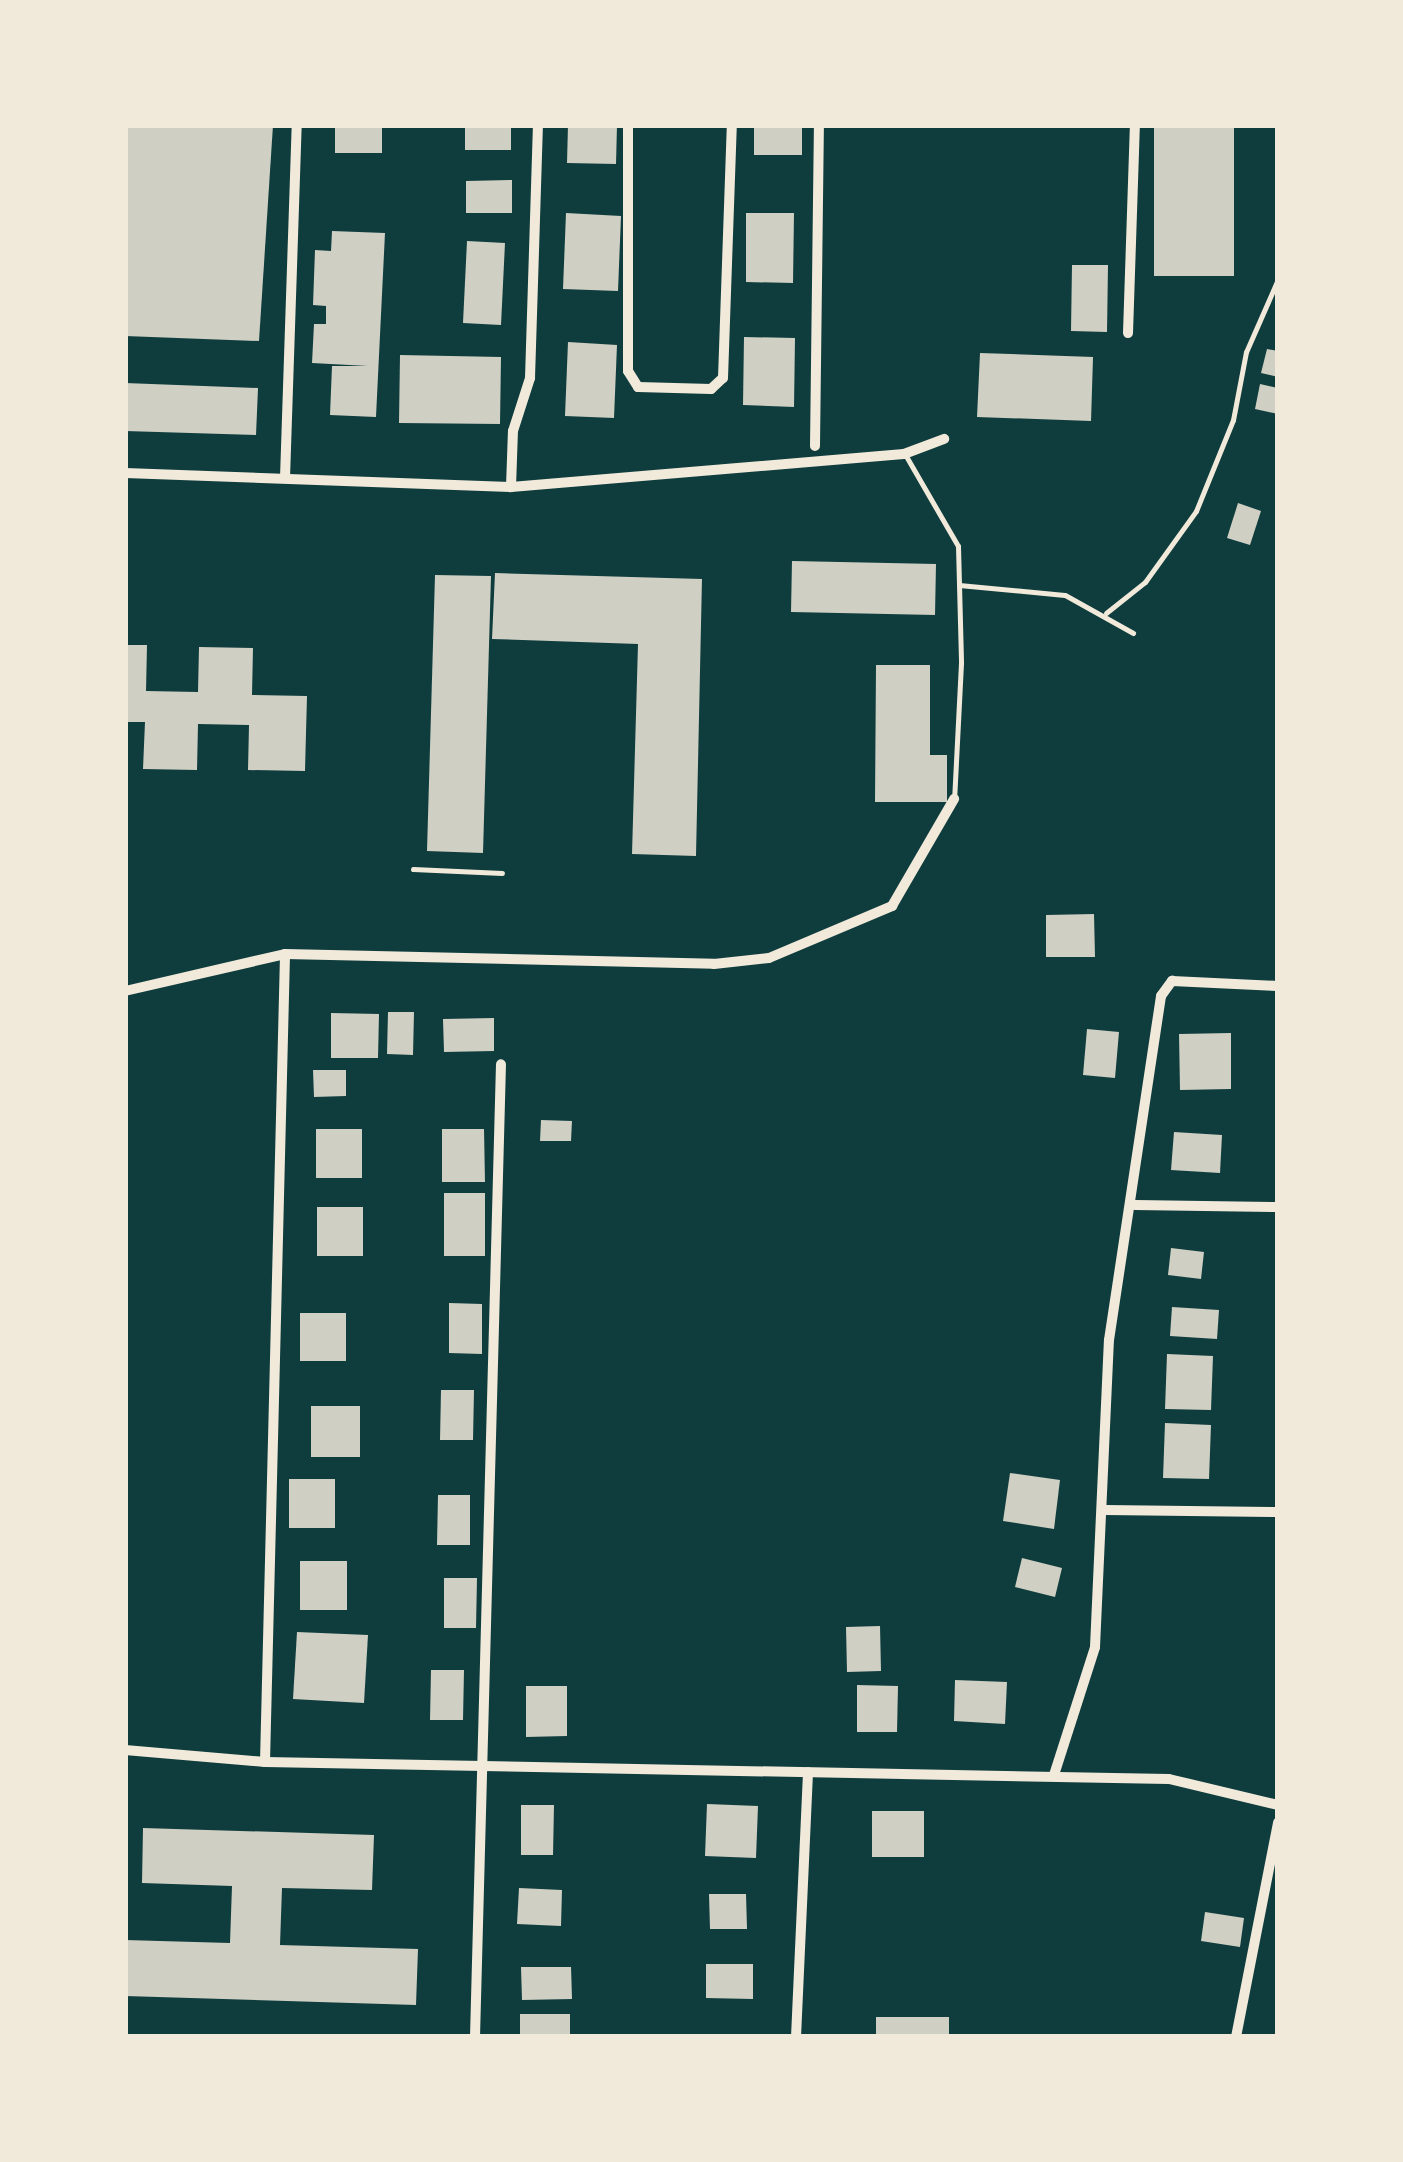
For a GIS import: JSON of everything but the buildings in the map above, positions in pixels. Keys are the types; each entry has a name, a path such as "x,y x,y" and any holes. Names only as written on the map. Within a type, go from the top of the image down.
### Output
{"street":[{"path":"284,478 297,125"},
{"path":"511,488 512,430 530,378 538,125"},
{"path":"628,125 628,371 638,387 712,389 723,378 732,125"},
{"path":"815,446 819,125"},
{"path":"1128,332 1135,125"},
{"path":"125,473 511,488 904,454 944,439"},
{"path":"125,992 284,954 714,964 769,958 892,906 954,799"},
{"path":"265,1762 284,954"},
{"path":"1054,1775 1095,1648 1105,1510 1109,1340 1134,1205 1161,996 1172,981 1278,986"},
{"path":"475,2037 501,1064"},
{"path":"1134,1205 1278,1208"},
{"path":"1105,1510 1278,1512"},
{"path":"125,1750 265,1762 1169,1779 1278,1805"},
{"path":"796,2037 808,1772"},
{"path":"1236,2037 1278,1822"}],"lane":[{"path":"1106,613 1145,582 1196,512 1233,420 1246,352 1278,279"},
{"path":"904,454 958,546 954,799"},
{"path":"959,584 1065,595 1106,613 1133,633"},
{"path":"412,869 502,873"}]}
